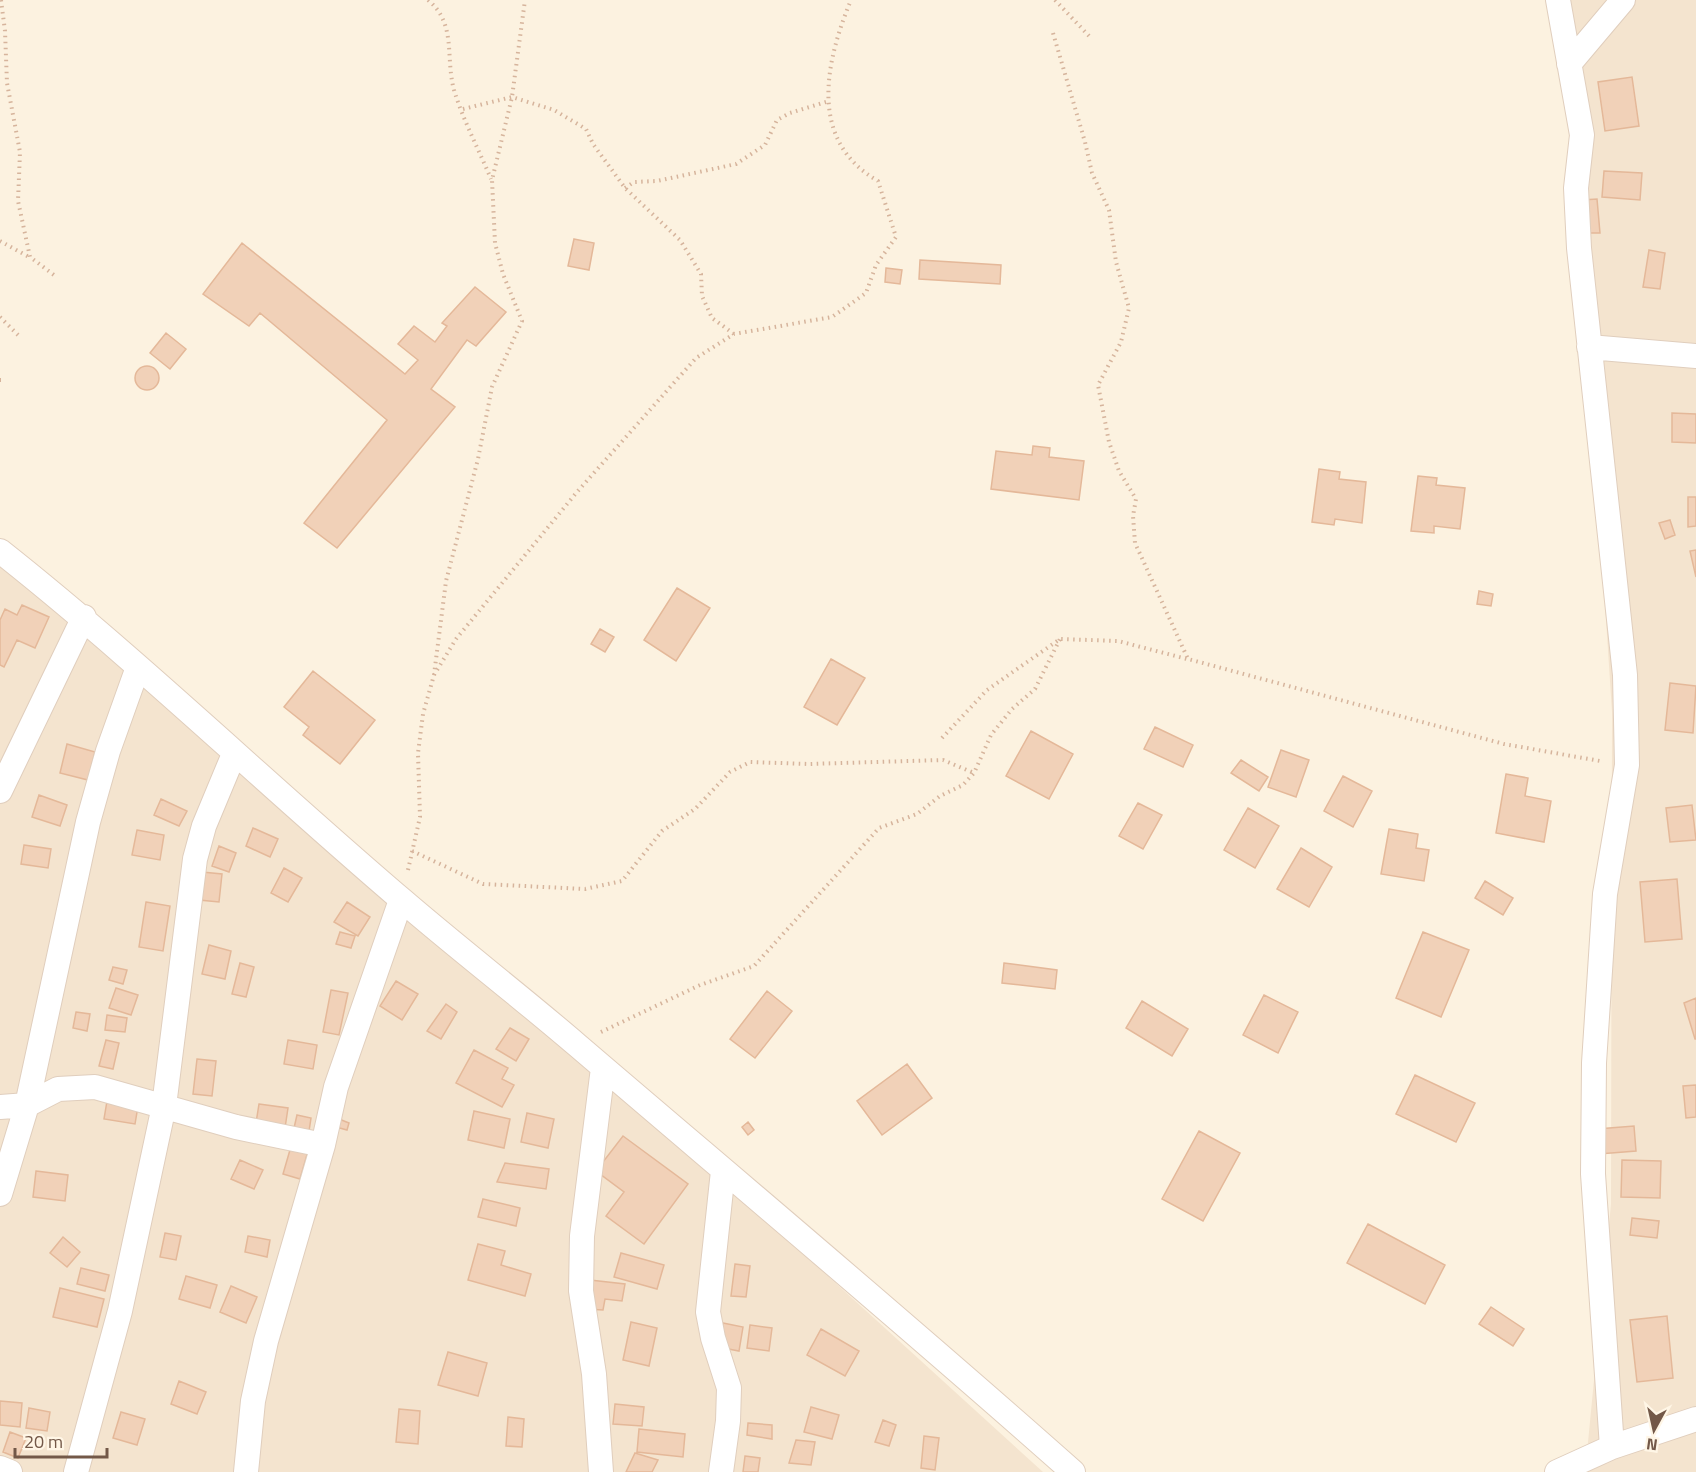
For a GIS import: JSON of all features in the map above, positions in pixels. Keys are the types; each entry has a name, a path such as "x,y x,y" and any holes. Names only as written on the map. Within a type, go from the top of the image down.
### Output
{"street":[{"path":"1558,0 1582,135 1576,188 1589,347 1625,675 1627,765 1605,894 1594,1063 1593,1174 1612,1447"},
{"path":"1569,64 1623,0"},
{"path":"1589,347 1696,356"},
{"path":"0,551 84,617 234,754 401,900 576,1044 1073,1472"},
{"path":"0,791 84,617"},
{"path":"0,1194 27,1105 88,822 108,752 138,667"},
{"path":"75,1472 120,1311 164,1106 195,859 204,826 234,754"},
{"path":"246,1472 253,1401 266,1341 323,1145 336,1087 401,900"},
{"path":"601,1472 594,1374 586,1332 581,1280 582,1236 603,1068"},
{"path":"0,1107 27,1105 58,1089 94,1087 236,1127 323,1145"},
{"path":"721,1472 729,1421 729,1388 708,1312 723,1171"},
{"path":"1557,1472 1612,1447 1696,1419"},
{"path":"0,1468 10,1472"}],"path":[{"path":"0,0 5,31 7,83 20,152 18,201 30,257"},
{"path":"428,0 437,8 449,33 454,89 492,180"},
{"path":"401,900 420,817 418,753 421,724 434,675 446,581 478,459 492,387 522,321 503,274 495,243 492,180 512,97 525,0"},
{"path":"434,675 456,639 577,492 696,358 734,334 832,317 866,293 876,265 897,237 878,181 859,170 837,141 826,102 843,20 851,0"},
{"path":"1055,0 1090,37"},
{"path":"1053,33 1092,173 1110,210 1116,262 1129,308 1121,342 1098,385 1108,442 1119,471 1136,499 1133,516 1135,543 1188,659"},
{"path":"463,109 512,97 554,110 586,129 593,144 625,188 680,240 701,274 702,296 712,318 734,334"},
{"path":"625,188 634,182 657,182 736,164 765,145 777,120 790,112 826,102"},
{"path":"0,241 30,257 54,275"},
{"path":"0,317 20,337"},
{"path":"576,1044 700,985 754,966 879,828 917,814 940,796 963,785 974,773 992,735 1012,709 1035,689 1060,639"},
{"path":"942,738 987,690 1060,639 1118,641 1504,744 1627,765"},
{"path":"412,851 483,884 585,889 622,880 662,831 695,809 730,772 750,762 809,764 943,760 974,773"}],"shaded area":[{"path":"1549,0 1696,0 1696,1472 1575,1472 1586,1463 1611,1204 1612,712 1573,108"},
{"path":"0,552 684,1145 1043,1472 0,1472"}],"building":[{"path":"1632,77 1639,126 1605,131 1598,82"},
{"path":"1604,171 1642,173 1640,200 1602,197"},
{"path":"1597,199 1600,233 1585,233 1582,200"},
{"path":"574,239 594,243 589,270 568,266"},
{"path":"242,243 405,374 418,360 398,344 414,326 435,342 447,326 442,323 475,287 506,312 476,346 467,340 431,389 455,407 337,548 304,523 387,420 260,313 249,326 203,294"},
{"path":"1649,250 1665,253 1660,289 1643,287"},
{"path":"920,260 1001,265 1000,284 919,279"},
{"path":"886,268 902,270 900,284 885,282"},
{"path":"166,333 186,349 170,369 150,353"},
{"path":"147,366 156,369 159,378 156,387 147,390 138,387 135,378 138,369"},
{"path":"1672,413 1696,414 1696,443 1672,442"},
{"path":"1033,446 1050,448 1049,457 1084,461 1079,500 991,489 996,451 1032,455"},
{"path":"1319,469 1340,472 1339,479 1366,482 1362,523 1335,519 1334,525 1312,522"},
{"path":"1418,476 1437,478 1436,485 1465,488 1460,529 1434,526 1434,533 1411,531"},
{"path":"1688,497 1696,497 1696,526 1688,527"},
{"path":"1670,520 1675,535 1665,539 1659,523"},
{"path":"1696,550 1696,577 1690,551"},
{"path":"677,588 710,608 676,661 644,640"},
{"path":"1479,591 1493,594 1491,606 1477,604"},
{"path":"22,605 49,617 35,648 17,640 4,667 0,665 0,620 5,609 17,615"},
{"path":"600,629 614,637 605,652 591,644"},
{"path":"831,659 865,678 837,725 804,707"},
{"path":"313,671 375,720 340,764 303,735 309,727 284,707"},
{"path":"1670,683 1696,686 1693,733 1665,730"},
{"path":"1155,727 1193,745 1183,767 1144,749"},
{"path":"1031,731 1073,754 1049,799 1006,776"},
{"path":"67,744 95,752 88,780 60,773"},
{"path":"1281,750 1309,760 1296,797 1268,787"},
{"path":"1241,760 1268,777 1259,791 1231,773"},
{"path":"1506,774 1528,778 1525,796 1551,801 1544,842 1496,833"},
{"path":"1343,776 1372,791 1353,827 1324,811"},
{"path":"39,795 67,805 60,826 32,817"},
{"path":"161,799 187,811 179,826 154,815"},
{"path":"1138,803 1162,815 1143,849 1119,836"},
{"path":"1692,805 1696,840 1670,842 1666,808"},
{"path":"1248,808 1279,826 1255,868 1224,850"},
{"path":"253,828 278,839 270,857 246,846"},
{"path":"1389,829 1418,834 1416,848 1429,850 1424,881 1381,874"},
{"path":"137,830 164,835 160,860 132,855"},
{"path":"24,845 51,849 48,868 21,864"},
{"path":"219,846 236,853 229,872 212,866"},
{"path":"1301,848 1332,867 1309,907 1277,889"},
{"path":"284,868 302,878 288,902 271,893"},
{"path":"202,872 222,874 219,902 199,900"},
{"path":"1677,879 1682,939 1645,942 1640,882"},
{"path":"1485,881 1513,898 1503,915 1475,898"},
{"path":"146,902 170,906 163,951 139,947"},
{"path":"347,902 370,917 358,936 334,922"},
{"path":"340,932 355,936 351,948 336,944"},
{"path":"1423,932 1469,950 1441,1017 1396,998"},
{"path":"209,945 231,951 225,979 202,974"},
{"path":"240,963 254,967 246,997 232,994"},
{"path":"1004,963 1057,970 1055,989 1002,983"},
{"path":"113,967 127,970 123,984 109,980"},
{"path":"396,981 418,994 402,1020 380,1006"},
{"path":"116,988 138,995 131,1015 109,1008"},
{"path":"331,990 348,993 339,1035 323,1032"},
{"path":"767,991 792,1011 755,1058 730,1039"},
{"path":"1264,995 1298,1012 1278,1053 1243,1035"},
{"path":"1696,998 1696,1039 1695,1039 1684,1003"},
{"path":"1142,1001 1188,1029 1172,1056 1126,1028"},
{"path":"446,1004 457,1012 441,1039 427,1031"},
{"path":"76,1012 90,1014 87,1031 73,1028"},
{"path":"107,1015 127,1018 125,1032 105,1030"},
{"path":"510,1028 529,1039 516,1061 496,1049"},
{"path":"106,1040 119,1043 113,1069 99,1066"},
{"path":"288,1040 317,1045 313,1069 284,1064"},
{"path":"474,1050 508,1068 502,1079 514,1085 502,1107 456,1083"},
{"path":"197,1059 216,1061 212,1096 193,1094"},
{"path":"907,1064 932,1098 882,1135 857,1101"},
{"path":"1415,1075 1475,1103 1456,1142 1396,1114"},
{"path":"1696,1085 1696,1117 1686,1118 1683,1086"},
{"path":"107,1101 138,1106 135,1124 104,1119"},
{"path":"259,1104 288,1108 285,1128 256,1123"},
{"path":"474,1111 510,1119 504,1148 468,1140"},
{"path":"527,1113 554,1119 548,1148 521,1142"},
{"path":"297,1115 311,1118 309,1131 294,1128"},
{"path":"339,1119 349,1123 347,1130 336,1127"},
{"path":"748,1122 754,1130 748,1135 742,1127"},
{"path":"1634,1126 1636,1151 1599,1154 1597,1129"},
{"path":"1199,1131 1240,1153 1203,1221 1162,1199"},
{"path":"623,1136 688,1184 644,1244 606,1216 624,1192 596,1171"},
{"path":"292,1143 309,1148 300,1179 283,1174"},
{"path":"240,1160 263,1170 254,1189 231,1179"},
{"path":"1622,1160 1661,1161 1660,1198 1621,1197"},
{"path":"505,1163 549,1169 546,1189 497,1182"},
{"path":"36,1171 68,1175 65,1201 33,1197"},
{"path":"483,1199 520,1208 516,1226 478,1217"},
{"path":"1632,1218 1659,1221 1657,1238 1630,1235"},
{"path":"1368,1224 1445,1265 1425,1304 1347,1263"},
{"path":"165,1233 181,1236 176,1260 160,1257"},
{"path":"248,1236 270,1240 267,1257 245,1252"},
{"path":"63,1237 80,1252 67,1267 50,1253"},
{"path":"478,1244 505,1251 501,1265 531,1274 525,1296 468,1280"},
{"path":"621,1253 664,1265 657,1289 614,1277"},
{"path":"735,1264 750,1266 746,1297 731,1296"},
{"path":"81,1268 109,1275 105,1291 77,1284"},
{"path":"186,1276 217,1285 210,1308 179,1299"},
{"path":"590,1280 625,1284 622,1301 605,1299 603,1310 586,1309"},
{"path":"231,1286 257,1297 246,1323 220,1312"},
{"path":"60,1288 104,1299 97,1327 53,1317"},
{"path":"1491,1307 1524,1329 1513,1346 1479,1324"},
{"path":"1667,1316 1673,1378 1637,1382 1630,1320"},
{"path":"631,1322 657,1328 649,1366 623,1360"},
{"path":"723,1323 743,1327 739,1351 718,1347"},
{"path":"750,1325 772,1328 769,1351 747,1348"},
{"path":"821,1329 859,1351 845,1376 807,1355"},
{"path":"448,1352 487,1363 478,1396 438,1385"},
{"path":"179,1381 206,1392 197,1414 171,1404"},
{"path":"0,1401 22,1403 20,1427 0,1425"},
{"path":"615,1404 644,1407 642,1426 613,1424"},
{"path":"811,1407 839,1415 832,1439 804,1432"},
{"path":"29,1408 50,1412 47,1431 26,1428"},
{"path":"399,1409 420,1411 418,1444 396,1442"},
{"path":"121,1412 145,1419 137,1445 113,1438"},
{"path":"508,1417 524,1419 522,1447 506,1446"},
{"path":"883,1420 896,1425 889,1446 875,1442"},
{"path":"748,1423 772,1425 772,1439 747,1435"},
{"path":"639,1429 685,1434 683,1457 637,1452"},
{"path":"10,1432 26,1438 18,1458 3,1452"},
{"path":"924,1436 939,1438 935,1470 921,1468"},
{"path":"796,1440 815,1442 811,1465 789,1463"},
{"path":"635,1453 658,1460 652,1472 626,1472"},
{"path":"745,1456 760,1458 758,1472 743,1472"}]}
